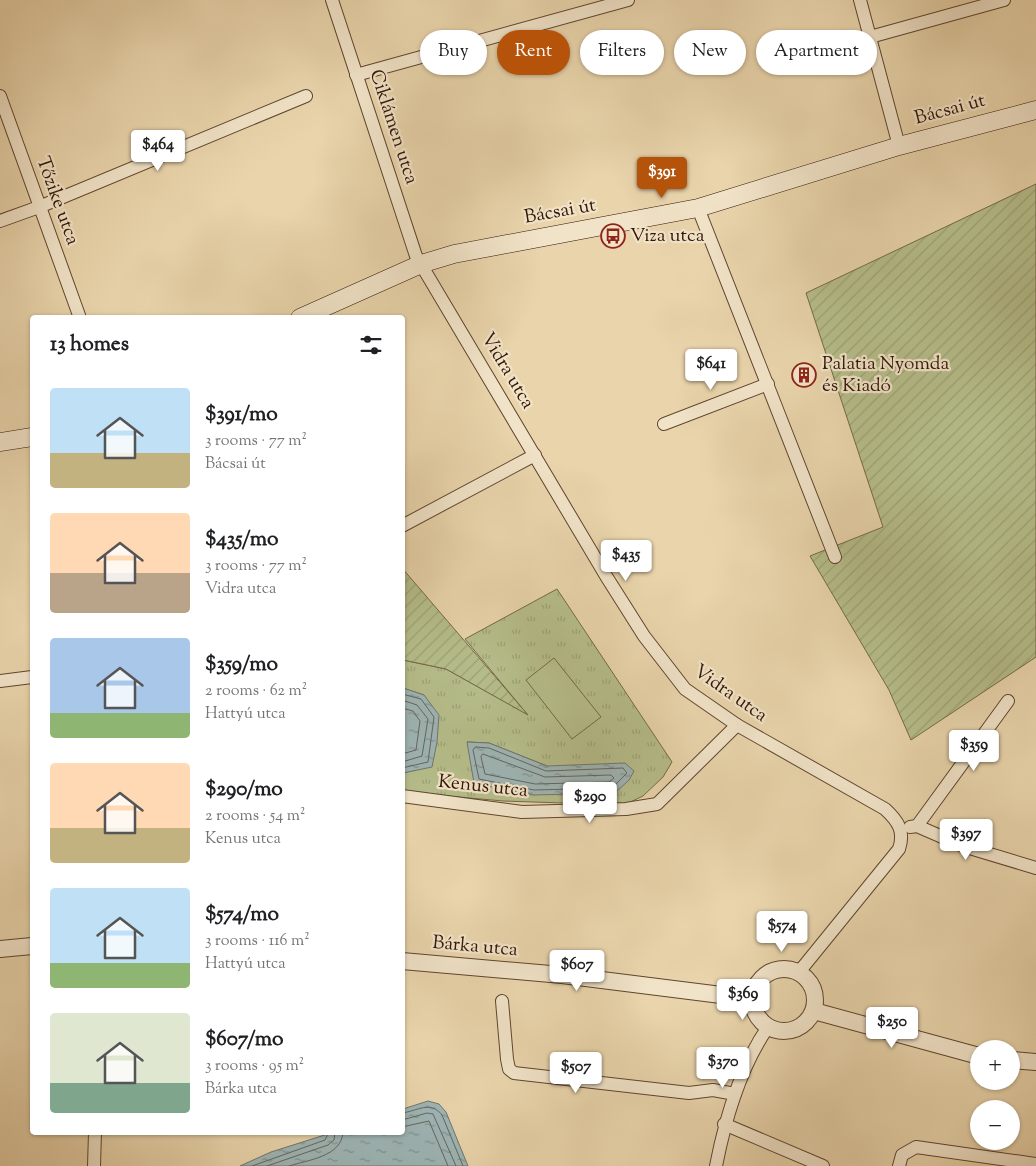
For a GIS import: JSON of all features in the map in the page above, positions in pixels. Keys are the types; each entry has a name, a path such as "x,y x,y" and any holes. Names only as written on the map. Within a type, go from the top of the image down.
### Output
{"main road":[{"name":"Bácsai út","path":"307,315 421,264 486,246 698,208 899,146 1036,110"},
{"path":"0,442 30,437"}],"street":[{"name":"Ciklámen utca","path":"332,0 356,76 421,264"},
{"path":"356,76 628,0"},
{"path":"860,0 868,30"},
{"path":"877,35 1004,0"},
{"path":"877,63 899,146"},
{"name":"Tőzike utca","path":"0,96 79,315"},
{"path":"0,221 39,207 306,96"},
{"path":"698,208 835,557"},
{"name":"Vidra utca","path":"421,264 536,455 606,576 644,636 685,689 737,725 885,809 896,819 900,827"},
{"path":"664,424 768,384"},
{"path":"405,524 536,455"},
{"path":"0,681 30,677"},
{"path":"917,826 1008,701"},
{"name":"Kenus utca","path":"405,796 522,812 626,809 657,804 737,725"},
{"path":"799,972 899,849 902,840 900,827 917,826 964,846 1036,868"},
{"path":"0,949 30,946"},
{"name":"Bárka utca","path":"405,961 562,975 753,999"},
{"path":"784,968 799,972 810,982 814,991 816,1001 814,1011 809,1020 793,1030 783,1031 768,1027 758,1017 753,999 760,981 766,974 784,968"},
{"path":"502,1001 506,1059 509,1069 514,1073 688,1092 713,1090 735,1094"},
{"path":"814,1011 970,1054"},
{"path":"716,1166 724,1124 735,1094 768,1027"},
{"path":"1020,1061 1036,1062"},
{"path":"724,1124 823,1166"},
{"path":"94,1166 95,1135"},
{"path":"899,1166 902,1155 916,1147 1036,1164"}],"green space":[{"path":"1036,184 1036,657 911,740 889,690 810,556 883,527 806,293"},
{"path":"405,572 528,715 446,669 405,660"},
{"path":"557,589 672,762 663,777 643,796 624,805 503,801 405,792 405,772 432,766 424,695 405,689 405,660 446,669 527,714 465,639","holes":["467,742 489,743 547,766"]},
{"path":"554,658 601,717 572,739 526,680"}],"water":[{"path":"405,689 424,695 439,715 437,742 432,767 405,773"},
{"path":"467,742 489,743 547,766 625,763 634,771 629,780 615,793 534,795 474,783"},
{"path":"428,1101 439,1104 446,1112 468,1166 240,1166 271,1152 325,1135 405,1135 405,1108"}],"place":[{"name":"Viza utca","path":"613,236"},
{"name":"Palatia Nyomda és Kiadó","path":"804,375"}]}
